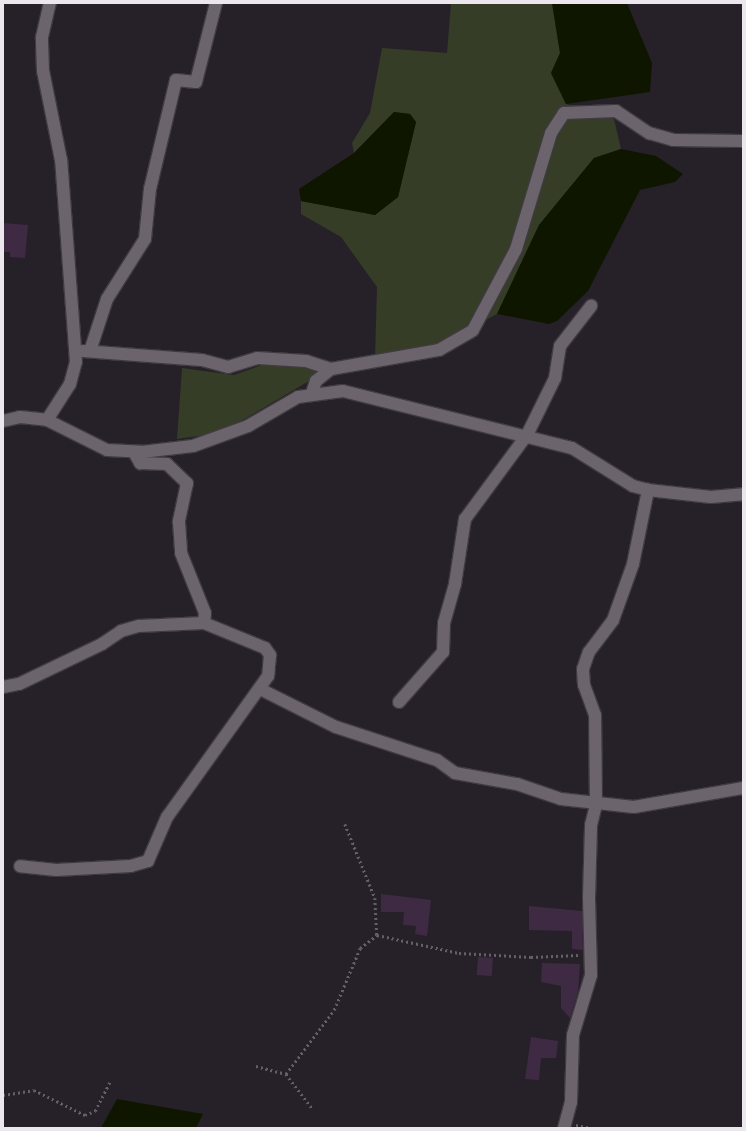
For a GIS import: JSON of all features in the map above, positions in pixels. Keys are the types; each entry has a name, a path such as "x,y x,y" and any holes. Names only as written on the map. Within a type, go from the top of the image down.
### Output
{"street":[{"path":"47,420 70,384 76,351 61,160 43,71 42,37 50,3"},
{"path":"90,351 107,299 145,239 150,189 176,80 196,82 216,3"},
{"path":"76,351 202,360 228,367 257,358 306,361 331,369 439,350 473,330 516,249 551,133 564,113 616,111 649,133 673,140 743,141"},
{"path":"399,702 443,652 444,622 455,584 465,519 527,435 555,378 560,346 591,306"},
{"path":"312,393 316,381 331,369"},
{"path":"3,421 20,417 47,420 107,450 134,452 193,446 248,426 298,397 312,393 343,392 527,435 572,448 633,486 648,490 711,498 743,494"},
{"path":"134,452 140,463 167,464 187,483 179,522 181,553 205,613 204,623"},
{"path":"564,1128 571,1102 572,1042 591,975 591,825 596,804 594,706 584,685 582,669 589,652 613,620 633,564 648,490"},
{"path":"3,687 19,684 102,644 121,631 139,626 204,623 265,648 270,665 260,690 167,817 148,861 131,866 56,870 20,866"},
{"path":"260,690 336,727 437,760 455,773 596,804 634,807 743,788"}],"path":[{"path":"345,824 375,898 377,935"},
{"path":"286,1074 334,1010 360,948 377,935 459,953 530,957 591,954"},
{"path":"256,1066 286,1074 312,1108"},
{"path":"3,1095 34,1090 85,1115 95,1111 110,1081"}],"shaded area":[{"path":"451,3 552,3 560,53 551,73 566,104 614,119 621,149 594,158 539,225 497,314 423,354 375,358 377,287 341,237 301,214 301,201 375,215 398,197 416,122 410,114 394,112 354,153 352,143 370,113 382,48 447,53"},
{"path":"552,3 627,3 652,63 650,92 566,104 551,73 560,53"},
{"path":"394,112 410,114 416,122 398,197 375,215 301,201 299,189 354,153"},
{"path":"621,149 656,156 683,174 675,182 640,190 588,291 557,321 549,324 497,314 539,225 594,158"},
{"path":"262,365 306,367 321,374 241,421 205,435 177,439 182,368 234,375"},
{"path":"117,1099 203,1114 196,1128 101,1128"}],"building":[{"path":"3,223 28,225 25,258 10,257 10,252 3,252"},
{"path":"381,894 431,900 427,936 415,934 416,926 403,925 404,912 381,912"},
{"path":"529,906 582,911 583,950 572,949 572,931 529,930"},
{"path":"478,957 493,958 492,976 477,975"},
{"path":"542,963 580,964 578,992 570,1018 561,1008 561,986 541,982"},
{"path":"531,1037 558,1041 556,1058 541,1058 539,1080 525,1079"}]}
